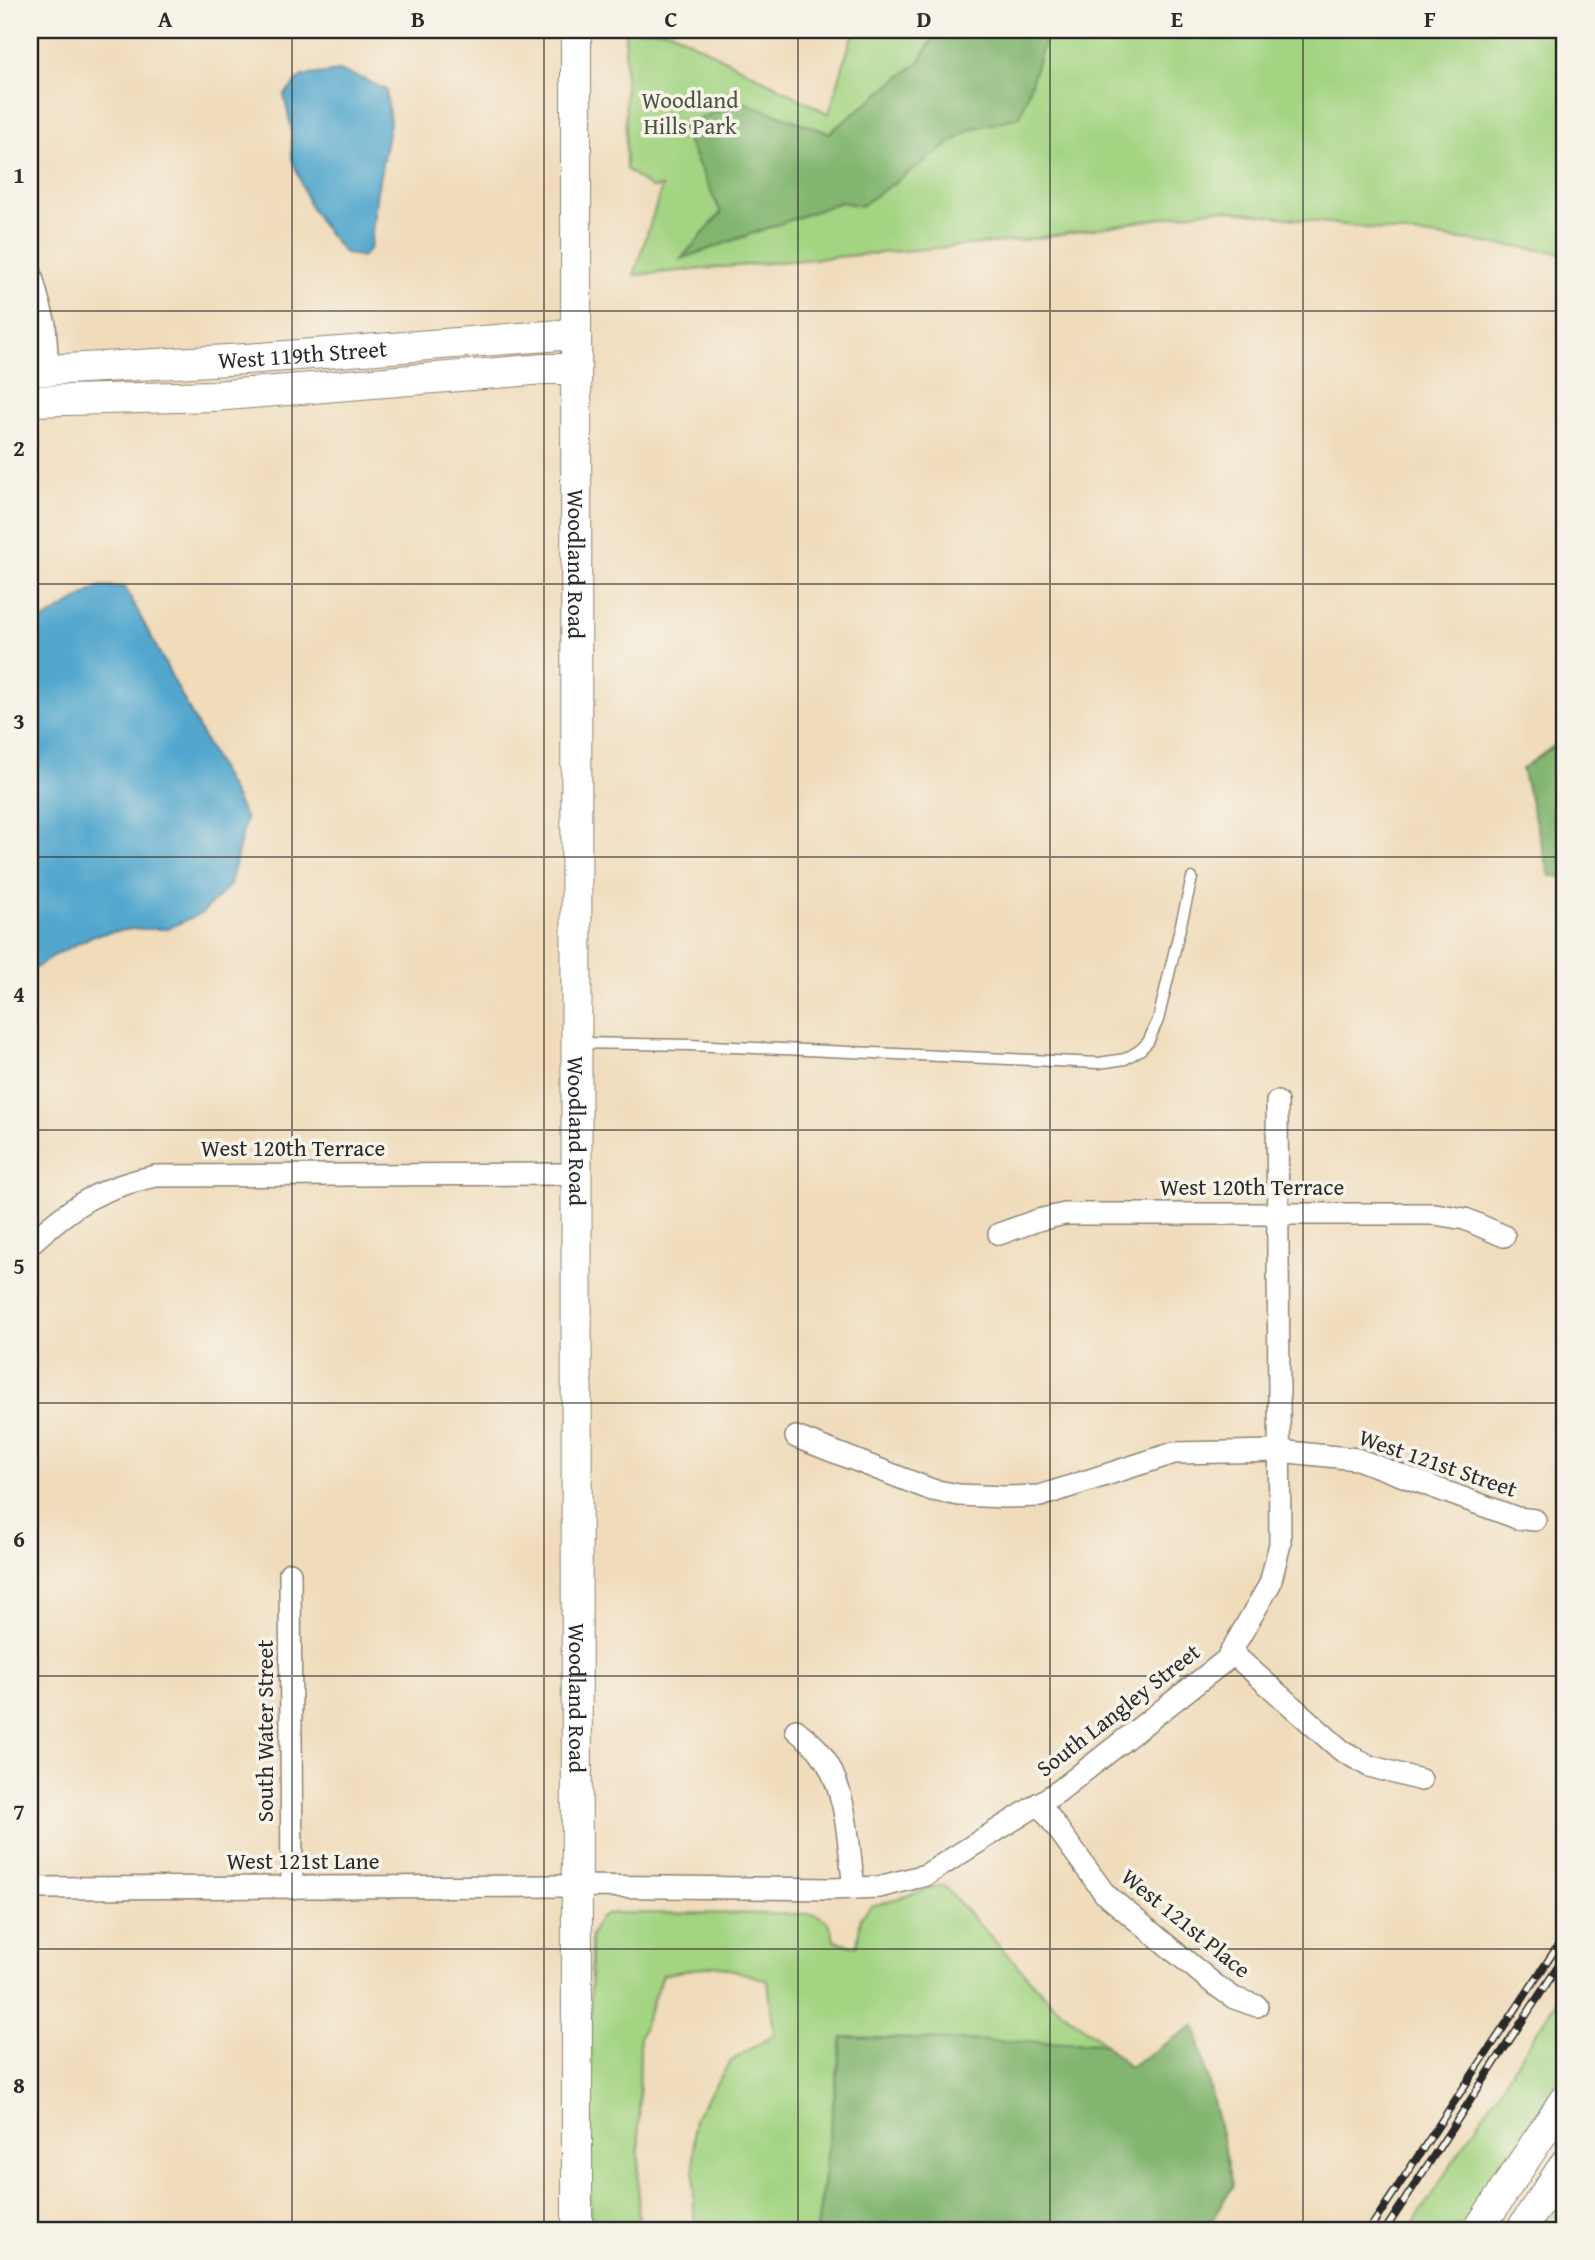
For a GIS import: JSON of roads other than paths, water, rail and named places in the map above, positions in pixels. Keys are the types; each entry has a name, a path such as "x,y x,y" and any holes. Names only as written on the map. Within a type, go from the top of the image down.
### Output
{"main road":[{"name":"Woodland Road","path":"576,30 574,369 577,2230"},
{"name":"West 119th Street","path":"39,370 246,359 574,334"},
{"name":"West 119th Street","path":"30,401 214,396 545,369 574,369"},
{"path":"1478,2230 1565,2099"},
{"path":"1521,2230 1565,2164"}],"street":[{"path":"30,270 45,324 39,370"},
{"name":"South Langley Street","path":"577,1886 854,1888 879,1887 926,1875 1059,1791 1226,1660 1270,1584 1280,1544 1277,1102"},
{"name":"West 120th Terrace","path":"30,1244 62,1214 93,1195 121,1183 156,1176 576,1174"},
{"name":"West 120th Terrace","path":"999,1234 1065,1213 1277,1213 1435,1214 1465,1219 1504,1236"},
{"name":"West 121st Street","path":"796,1437 932,1490 959,1495 1004,1497 1040,1496 1174,1453 1279,1451 1357,1459 1517,1518 1535,1520"},
{"name":"South Water Street","path":"290,1573 292,1888"},
{"path":"1231,1652 1341,1750 1369,1766 1421,1780"},
{"path":"796,1730 820,1751 832,1775 845,1814 854,1888"},
{"name":"West 121st Place","path":"1039,1803 1105,1894 1214,1984 1234,1998 1257,2006"},
{"name":"West 121st Lane","path":"30,1888 577,1886"}],"lane":[{"path":"576,1043 689,1045 1099,1063 1125,1059 1148,1042 1158,1020 1192,878"}],"water":[{"path":"339,71 386,90 390,123 377,191 370,249 362,257 345,253 325,230 309,204 292,158 291,126 284,95 302,76"},
{"path":"100,586 125,587 246,819 230,885 202,913 167,929 132,929 94,935 51,957 30,972 30,628"}],"railway":[{"path":"1369,2230 1565,1935"},
{"path":"1385,2230 1565,1956"}],"park label":[{"name":"Woodland Hills Park","path":"690,113"}]}
